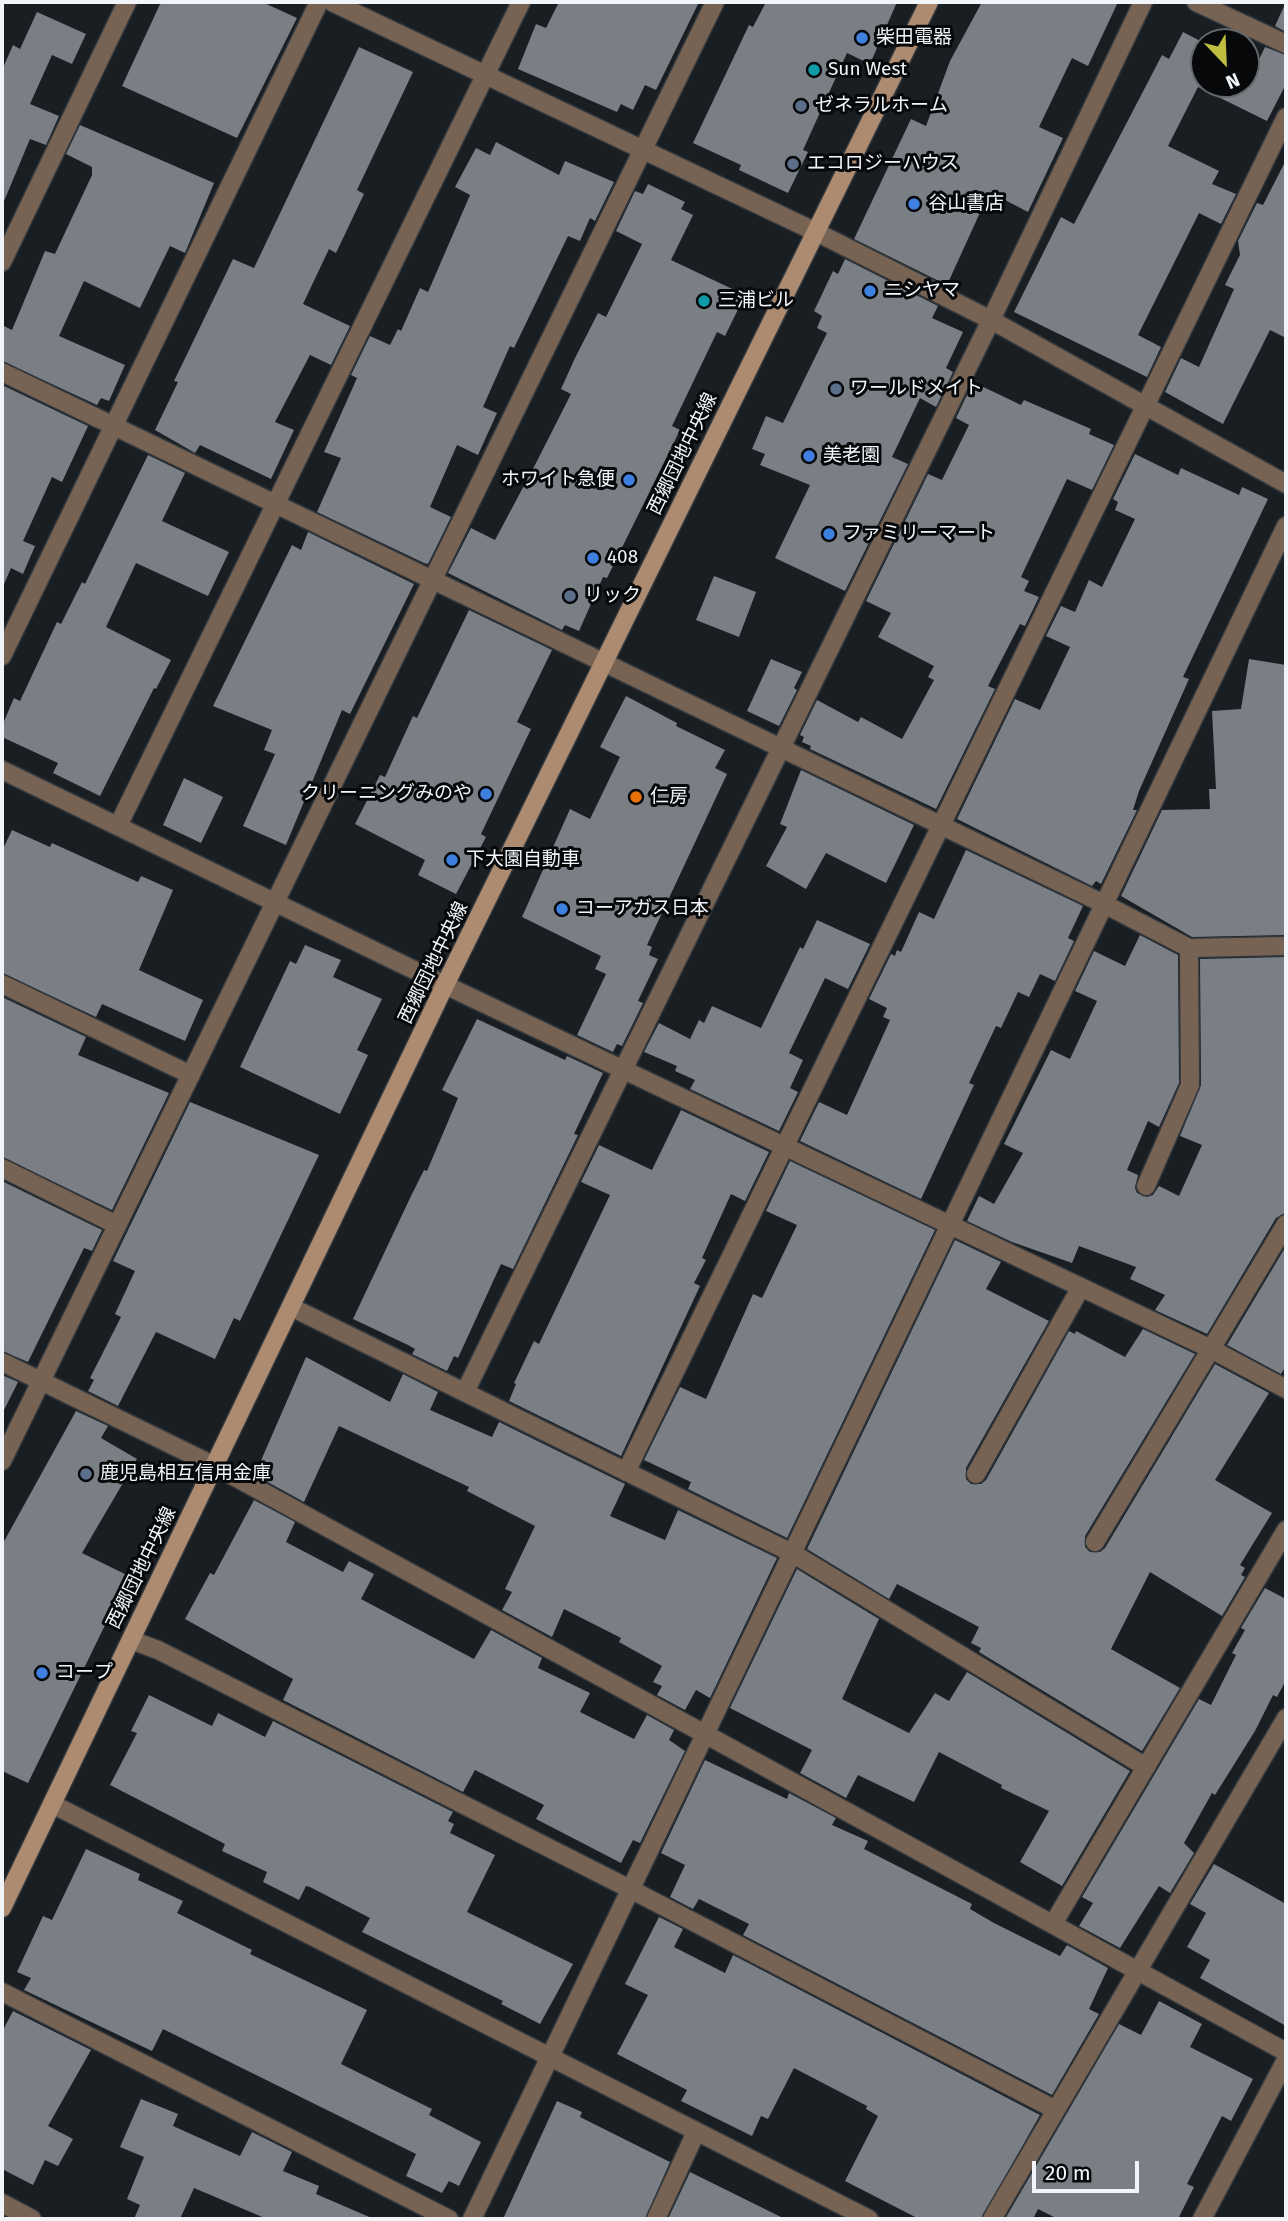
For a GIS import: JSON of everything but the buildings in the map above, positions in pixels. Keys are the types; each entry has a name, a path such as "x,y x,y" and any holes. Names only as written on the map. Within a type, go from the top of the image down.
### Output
{"street":[{"path":"2,262 127,2"},
{"path":"2,656 319,2"},
{"path":"331,2 816,232 991,320 1286,484"},
{"path":"118,826 521,2"},
{"path":"2,1461 715,2"},
{"name":"西郷団地中央線","path":"2,1908 445,985 929,2"},
{"path":"465,1392 991,320 1143,2"},
{"path":"1196,2 1286,44"},
{"path":"626,1472 1286,117"},
{"path":"2,372 1104,904 1189,948 1286,946"},
{"path":"472,2219 1286,526"},
{"path":"2,769 445,985 1211,1349 1286,1389"},
{"path":"1146,1186 1190,1085 1189,948"},
{"path":"2,984 191,1075"},
{"path":"2,1168 117,1225"},
{"path":"1095,1542 1286,1224"},
{"path":"976,1474 1081,1287"},
{"path":"291,1307 792,1553 1146,1767"},
{"path":"2,1362 215,1466 1286,2052"},
{"path":"1053,1924 1286,1530"},
{"path":"131,1640 158,1650 630,1889 1056,2110"},
{"path":"992,2219 1286,1718"},
{"path":"52,1804 869,2219"},
{"path":"2,1992 449,2219"},
{"path":"1202,2219 1286,2060"},
{"path":"656,2219 696,2132"},
{"path":"2,2203 32,2219"}],"place":[{"name":"柴田電器","path":"862,38"},
{"name":"Sun West","path":"814,70"},
{"name":"ゼネラルホーム","path":"801,106"},
{"name":"エコロジーハウス","path":"793,164"},
{"name":"谷山書店","path":"914,204"},
{"name":"ニシヤマ","path":"870,291"},
{"name":"三浦ビル","path":"704,301"},
{"name":"ワールドメイト","path":"836,389"},
{"name":"美老園","path":"809,456"},
{"name":"ホワイト急便","path":"629,480"},
{"name":"ファミリーマート","path":"829,534"},
{"name":"408","path":"593,558"},
{"name":"リック","path":"570,596"},
{"name":"クリーニングみのや","path":"486,794"},
{"name":"仁房","path":"636,797"},
{"name":"下大園自動車","path":"452,860"},
{"name":"コーアガス日本","path":"562,909"},
{"name":"鹿児島相互信用金庫","path":"86,1474"},
{"name":"コープ","path":"42,1673"}]}
